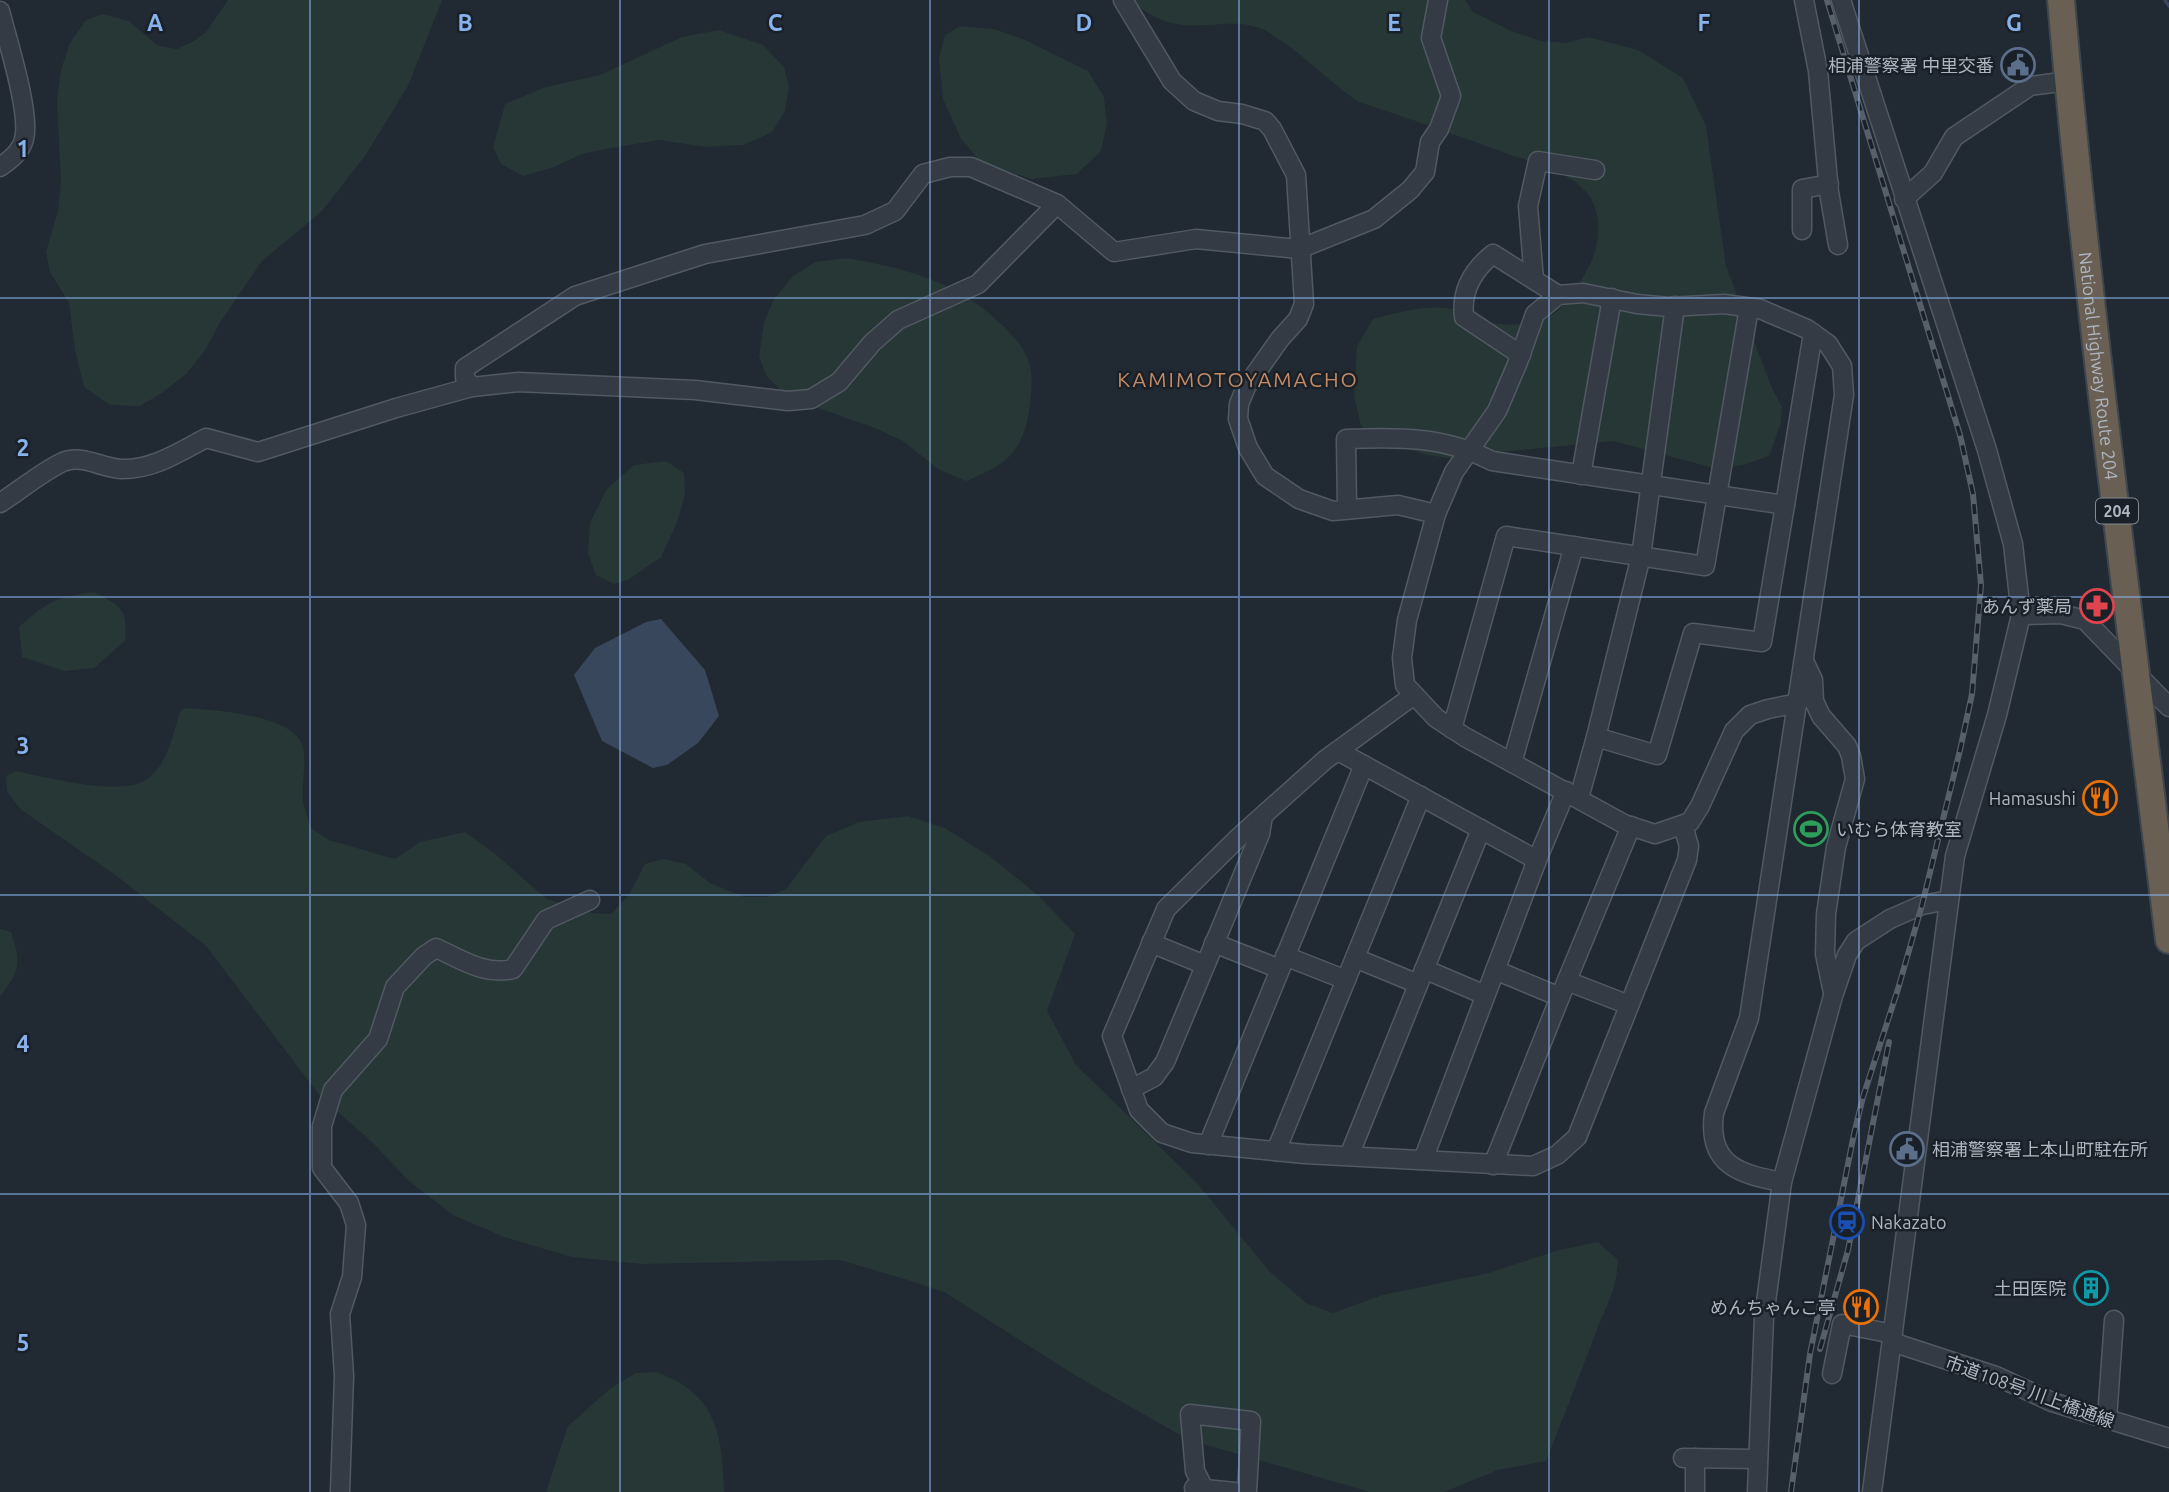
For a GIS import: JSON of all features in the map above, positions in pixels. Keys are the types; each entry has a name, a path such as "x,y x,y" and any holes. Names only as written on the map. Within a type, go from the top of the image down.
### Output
{"highway":[{"name":"National Highway Route 204","path":"2055,0 2068,81"},
{"name":"National Highway Route 204","path":"2061,0 2068,81 2169,940"}],"street":[{"path":"1123,0 1172,81 1194,101 1218,111 1265,121 1296,175 1304,304 1297,320 1246,387 1239,404 1238,419 1248,448 1265,476 1299,499 1333,510 1398,505 1436,514"},
{"path":"472,387 465,378 465,368 575,296 705,254 865,225 895,211 923,174 950,167 971,167 1057,204 1114,252 1196,239 1299,249 1374,219 1410,190 1425,173 1430,142 1439,129 1451,96 1431,38 1438,0"},
{"path":"1804,0 1818,71 1838,245"},
{"path":"1840,0 1991,464 2013,544 2021,615 1997,715 1955,856 1872,1492"},
{"path":"0,11 26,120 24,141 15,156 0,167"},
{"path":"1904,199 1933,173 1954,137 2030,86 2068,81"},
{"path":"1534,280 1528,206 1538,161 1595,170"},
{"path":"1802,230 1802,189 1829,184"},
{"path":"0,503 64,461 78,459 119,469 141,468 165,460 206,438 258,452 472,387 518,382 695,390 788,401 811,400 839,382 872,343 898,320 978,284 1057,204"},
{"path":"1521,355 1464,317 1462,303 1478,266 1493,254 1558,295"},
{"path":"1782,1182 1748,1175 1724,1160 1716,1145 1712,1128 1714,1113 1749,1018 1798,704 1844,395 1842,366 1828,344 1813,333 1759,309 1724,304 1637,304 1583,293 1558,295 1535,314 1497,411 1454,472 1436,514 1405,633 1402,657 1405,685 1436,718 1452,729 1631,826 1655,834 1690,822 1734,731 1749,715 1798,704"},
{"path":"1581,475 1612,298"},
{"path":"1423,1160 1537,860 1572,794 1596,737 1641,556 1675,306"},
{"path":"1452,729 1507,536 1705,566 1749,308"},
{"path":"1596,737 1657,755 1693,633 1762,642 1813,333"},
{"path":"1347,509 1346,439 1405,437 1470,449 1492,461 1784,505"},
{"path":"1512,762 1574,546"},
{"path":"2021,615 2061,614 2085,620 2169,707"},
{"path":"1804,661 1813,680 1814,701 1821,716 1847,746 1854,779 1836,848 1826,914 1825,954 1833,996"},
{"path":"1414,695 1338,751 1263,816 1166,909 1112,1036 1139,1110 1162,1133 1192,1143 1493,1165 1533,1166 1558,1155 1577,1137 1687,860 1689,846 1683,825"},
{"path":"1338,751 1537,860"},
{"path":"1208,1144 1364,765"},
{"path":"1276,1151 1421,796"},
{"path":"1131,1089 1154,1077 1165,1062 1261,834 1263,816"},
{"path":"1493,1165 1631,826"},
{"path":"1349,1156 1481,829"},
{"path":"341,1492 344,1376 340,1314 352,1277 356,1226 349,1203 322,1168 321,1126 333,1090 377,1039 395,987 424,956 436,948 483,970 513,969 546,920 590,900"},
{"path":"1757,1492 1764,1317 1782,1182 1833,996 1847,955 1856,941 1890,919 1922,905 1949,900"},
{"path":"1151,943 1205,965"},
{"path":"1214,943 1346,980"},
{"path":"1355,958 1485,995"},
{"path":"1495,970 1629,1005"},
{"path":"2107,1419 2113,1320"},
{"name":"市道108号 川上橋通線","path":"1832,1374 1842,1325 1893,1338 1996,1376 2052,1402 2169,1438"},
{"path":"1235,1492 1198,1488 1190,1414 1251,1421 1247,1492"},
{"path":"1695,1492 1689,1458 1758,1459"}],"shaded area":[{"path":"228,0 442,0 408,86 365,156 322,211 262,261 221,321 204,352 187,373 140,406 110,405 84,387 75,350 69,303 50,272 46,252 58,211 61,182 57,102 61,70 70,43 86,20 103,14 129,21 158,46 177,49 206,32"},
{"path":"1130,0 1465,0 1473,12 1511,31 1541,41 1566,43 1588,37 1638,50 1683,78 1706,126 1726,266 1771,386 1782,407 1781,423 1769,456 1743,465 1717,469 1613,441 1500,452 1463,460 1427,455 1384,441 1361,426 1354,396 1357,346 1373,319 1436,307 1457,310 1488,322 1504,324 1532,322 1552,315 1572,295 1594,254 1598,226 1591,200 1578,184 1548,168 1359,102 1291,47 1264,30 1242,24 1175,24 1154,16"},
{"path":"960,26 994,29 1025,40 1088,71 1104,97 1107,123 1101,151 1077,174 1031,179 982,163 961,139 943,99 939,58 945,35"},
{"path":"719,30 763,45 784,67 789,86 785,111 772,132 744,145 706,147 659,140 611,148 582,154 554,167 524,176 501,164 493,147 505,104 546,87 600,75 682,37"},
{"path":"847,258 910,272 949,287 985,310 1018,342 1031,369 1029,411 1022,438 1001,463 966,481 938,469 903,441 875,428 787,397 766,375 759,356 764,323 773,301 793,276 815,262"},
{"path":"666,461 684,473 685,494 678,520 661,557 628,580 614,584 596,575 588,553 590,523 607,489 634,465"},
{"path":"94,592 121,609 125,621 125,641 94,668 64,671 22,657 19,627 53,602"},
{"path":"184,708 251,716 285,727 296,736 303,747 303,802 311,828 329,840 395,859 420,842 465,832 547,899 592,913 611,914 629,895 645,864 663,859 686,864 710,883 744,897 767,897 786,889 826,836 859,822 908,816 945,828 991,857 1039,896 1075,934 1047,1011 1076,1065 1197,1183 1269,1271 1306,1303 1333,1313 1382,1295 1489,1273 1559,1250 1598,1242 1618,1260 1610,1298 1546,1461 1498,1470 1444,1492 1370,1492 1189,1440 1078,1377 944,1292 901,1278 840,1260 642,1264 572,1257 504,1237 453,1215 409,1181 374,1144 320,1096 206,946 114,874 20,809 7,791 6,776 16,771 105,786 139,783 150,777 161,763 180,712"},
{"path":"0,929 11,932 17,965 12,980 0,996"},
{"path":"656,1372 692,1392 704,1404 712,1418 721,1452 724,1492 546,1492 568,1426 611,1388 636,1373"}],"water":[{"path":"661,619 705,670 719,716 698,743 667,765 653,768 602,741 574,675 595,648 646,622"}],"waterway":[{"path":"2165,0 2169,6"}],"railway":[{"path":"1791,1492 1810,1354 1854,1134 1922,905 1972,694 1981,585 1973,494 1960,435 1827,0"},
{"path":"1820,1349 1848,1250 1889,1042"}],"place":[{"name":"相浦警察署 中里交番","path":"2018,65"},
{"name":"あんず薬局","path":"2097,606"},
{"name":"Hamasushi","path":"2100,798"},
{"name":"いむら体育教室","path":"1811,829"},
{"name":"相浦警察署上本山町駐在所","path":"1907,1149"},
{"name":"Nakazato","path":"1847,1222"},
{"name":"土田医院","path":"2091,1288"},
{"name":"めんちゃんこ亭","path":"1861,1307"}],"district":[{"name":"KAMIMOTOYAMACHO","path":"1238,379"}]}
